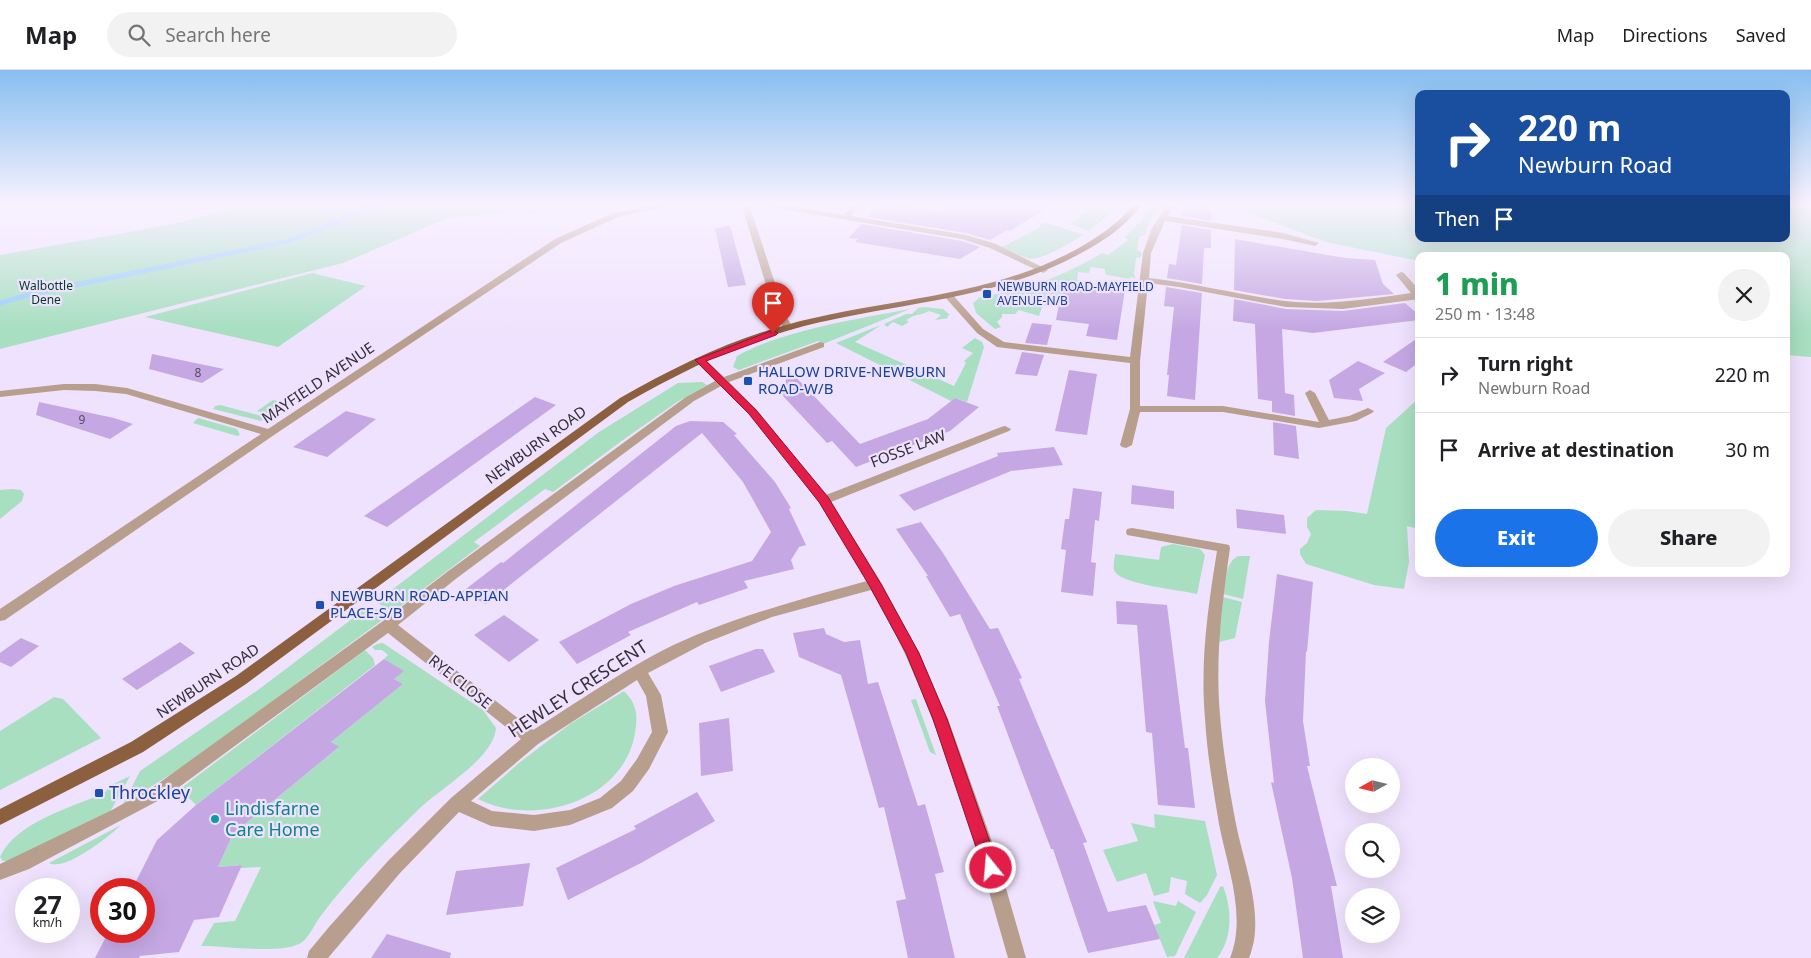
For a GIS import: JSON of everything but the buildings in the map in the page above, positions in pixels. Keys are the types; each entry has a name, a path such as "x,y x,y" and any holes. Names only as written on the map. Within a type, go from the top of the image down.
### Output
{"main road":[{"name":"NEWBURN ROAD","path":"0,817 137,748 241,680 624,400 662,378 700,360 788,328 849,314 984,289 1044,270 1087,246"}],"street":[{"name":"MAYFIELD AVENUE","path":"0,616 550,246"},
{"path":"759,246 780,314 788,328"},
{"path":"994,246 1044,270"},
{"path":"1126,444 1134,409 1143,280 1149,246"},
{"path":"1401,275 1415,292"},
{"path":"1143,280 1179,284 1286,304 1343,306 1415,296"},
{"path":"949,296 980,331 1001,345 1136,361"},
{"path":"0,872 23,863 161,791 388,625 452,575 690,399 723,381 820,345"},
{"path":"700,360 753,412 824,500 875,584 912,653 940,719 986,850 1017,958"},
{"path":"0,394 62,387 106,388 127,391 270,433"},
{"path":"1310,393 1326,424"},
{"path":"1134,409 1223,409 1319,425 1352,419 1368,411"},
{"name":"FOSSE LAW","path":"824,500 1005,429"},
{"path":"1132,532 1224,548 1212,630 1210,678 1212,720 1220,784 1244,899 1245,932 1242,954 1239,958"},
{"name":"HEWLEY CRESCENT","path":"316,958 394,867 457,803 532,739 639,671 700,639 768,613 875,584"},
{"name":"RYE CLOSE","path":"388,625 532,739"},
{"path":"457,803 491,818 534,823 570,817 606,803 627,786 660,732 654,696 639,671"}],"green space":[{"name":"Walbottle Dene","path":"48,246 382,246 343,263 0,349 0,255"},
{"path":"1063,246 1041,257 1034,258 1022,256 1002,247"},
{"path":"1119,246 1138,246 1137,250 1142,253 1141,257 1136,258 1135,278 1130,277 1130,279 1107,275 1105,269 1091,267 1089,273 1078,272 1077,285 1063,284 1060,300 1056,300 1055,307 1043,305 1039,316 1019,310 1015,314 1002,314 1002,317 997,322 1001,327 995,329 976,313 973,303 980,297 1028,286 1058,276 1102,253 1108,255"},
{"path":"1348,246 1811,246 1811,357 1790,355 1790,252 1415,252 1415,260"},
{"path":"312,273 366,286 278,347 145,317"},
{"path":"918,308 943,309 950,315 947,316 948,318 935,320 941,315 929,311 906,320 909,322 902,326 893,322 887,327 884,324 906,314 912,314"},
{"path":"910,309 823,344 818,341 739,370 733,367 737,356 776,339 821,326"},
{"path":"881,325 855,342 954,386 966,363 964,361 973,353 962,348 975,338 982,342 984,347 967,402 955,398 951,401 836,343"},
{"path":"702,382 707,385 677,402 553,492 545,489 474,542 480,546 393,612 376,602 599,432 678,383"},
{"path":"273,400 290,404 269,415 257,411"},
{"path":"1415,402 1415,528 1407,526 1409,562 1404,589 1374,585 1306,564 1300,554 1300,549 1307,543 1311,534 1307,527 1307,518 1316,510 1367,514 1386,428"},
{"path":"220,405 265,417 261,421 213,409 215,406"},
{"path":"198,418 237,429 240,435 237,436 193,423"},
{"path":"0,490 21,490 24,494 22,501 0,519"},
{"path":"1173,544 1200,549 1205,555 1197,594 1141,584 1120,577 1114,570 1115,554 1159,560 1161,547"},
{"path":"1239,556 1250,556 1243,599 1223,594 1231,562"},
{"path":"1223,597 1242,602 1235,638 1219,642"},
{"path":"369,606 389,615 186,765 123,804 140,771 258,690"},
{"path":"383,643 483,710 496,728 493,739 477,761 420,808 367,861 343,888 302,942 278,949 201,946 214,923 235,921 261,867 241,868 241,865 218,867 233,834 338,748 331,742 403,684 394,679 403,671 384,659 388,655 382,650 375,650 372,647"},
{"path":"365,650 373,658 375,665 196,805 180,789"},
{"path":"624,691 636,710 635,733 627,757 614,776 595,791 573,802 549,809 525,810 500,807 478,799 519,763 570,724"},
{"path":"54,697 63,699 101,738 0,790 0,731"},
{"path":"916,699 936,755 930,752 911,700"},
{"path":"130,776 110,812 10,861 3,861 0,857 19,834 32,825 61,810 105,793 109,786"},
{"path":"1154,814 1205,821 1217,875 1207,895 1200,903 1185,894 1187,881 1171,877 1169,892 1154,896 1146,873 1117,882 1103,850 1138,841 1131,823 1155,828"},
{"path":"121,825 107,837 75,858 56,864 49,863"},
{"path":"1223,886 1228,904 1229,923 1226,942 1222,950 1217,958 1184,958 1220,887"},
{"path":"1153,901 1176,906 1178,901 1196,912 1175,956 1167,957 1154,925 1161,923"}],"waterway":[{"path":"0,303 31,294 263,246"}],"place":[{"name":"NEWBURN ROAD-MAYFIELD AVENUE-N/B","path":"987,294"},
{"name":"HALLOW DRIVE-NEWBURN ROAD-W/B","path":"748,381"},
{"name":"NEWBURN ROAD-APPIAN PLACE-S/B","path":"320,605"},
{"name":"Throckley","path":"99,793"},
{"name":"Lindisfarne Care Home","path":"215,819"}],"route":[{"path":"773,333 700,360 753,412 824,500 875,584 912,653 940,719 991,868"}]}
